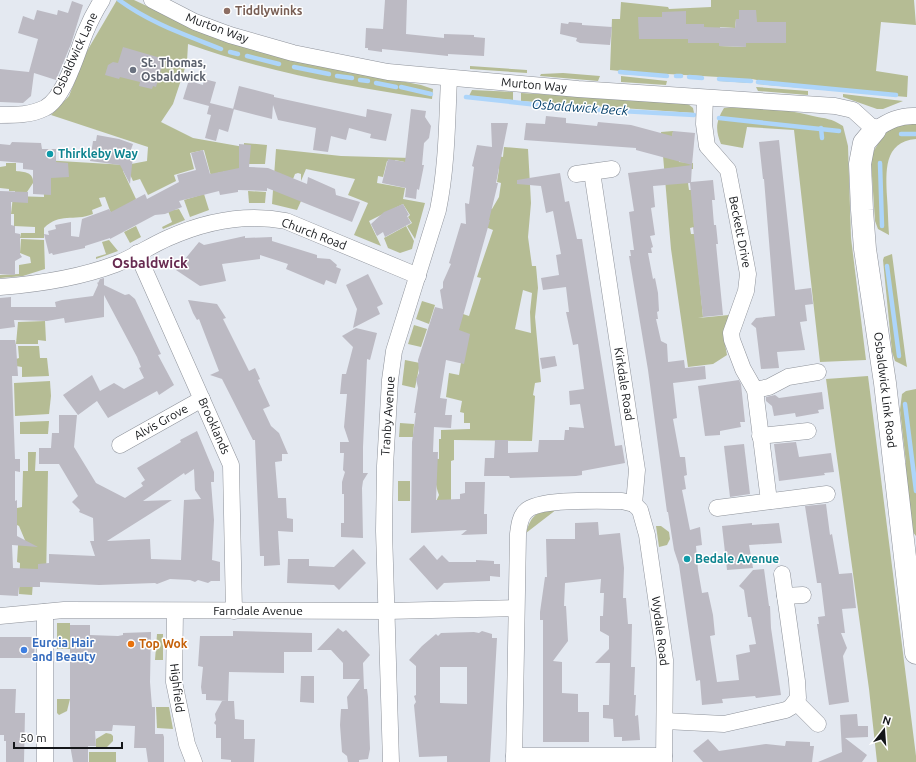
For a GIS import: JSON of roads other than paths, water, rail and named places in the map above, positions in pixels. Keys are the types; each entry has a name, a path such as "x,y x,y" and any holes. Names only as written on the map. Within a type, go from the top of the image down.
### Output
{"street":[{"name":"Osbaldwick Lane","path":"0,114 17,115 32,113 53,102 67,78 92,16 102,0"},
{"name":"Murton Way","path":"152,0 212,29 293,53 449,83 705,111 845,107 853,110 875,130"},
{"name":"Tranby Avenue","path":"391,762 384,531 385,466 390,380 394,351 418,276 442,190 446,161 449,83"},
{"name":"Beckett Drive","path":"705,111 707,146 728,170 748,274 746,292 731,333 732,340 743,369 755,390 769,501"},
{"path":"875,130 890,120 909,115 916,116"},
{"name":"Osbaldwick Link Road","path":"875,130 864,143 860,164 865,249 885,383 916,653"},
{"path":"576,174 612,169"},
{"name":"Kirkdale Road","path":"592,172 637,470 634,504"},
{"name":"Church Road","path":"0,287 42,282 80,274 118,263 168,238 222,220 266,217 286,221 418,276"},
{"name":"Brooklands","path":"137,253 231,465 234,611"},
{"path":"755,390 769,387 788,377 818,372"},
{"name":"Alvis Grove","path":"120,445 202,399"},
{"path":"760,436 808,431"},
{"path":"717,508 827,494"},
{"path":"634,504 622,501 541,503 525,511 520,521 518,534 516,608 514,759 664,759"},
{"name":"Wydale Road","path":"634,504 640,510 647,535 665,660 664,759"},
{"path":"665,721 724,724 786,710 796,702 798,698 797,681 782,574"},
{"path":"785,596 803,595"},
{"name":"Farndale Avenue","path":"0,616 45,612 387,611 516,608"},
{"path":"45,612 45,762"},
{"name":"Highfield","path":"175,612 174,682 186,744 194,762"},
{"path":"796,702 818,724"}],"waterway":[{"name":"Osbaldwick Beck","path":"119,0 156,22 221,49"},
{"name":"Osbaldwick Beck","path":"230,52 238,54"},
{"name":"Osbaldwick Beck","path":"247,56 279,64"},
{"name":"Osbaldwick Beck","path":"294,67 329,74"},
{"path":"620,72 667,76"},
{"name":"Osbaldwick Beck","path":"337,76 352,78"},
{"path":"676,76 681,76"},
{"path":"689,77 702,78"},
{"path":"719,79 751,81"},
{"name":"Osbaldwick Beck","path":"360,80 368,81"},
{"path":"758,82 896,95"},
{"name":"Osbaldwick Beck","path":"376,83 396,87"},
{"name":"Osbaldwick Beck","path":"401,87 431,94"},
{"name":"Osbaldwick Beck","path":"466,97 566,108 694,115"},
{"name":"Osbaldwick Beck","path":"719,118 839,131"},
{"name":"Osbaldwick Beck","path":"821,128 822,138"},
{"name":"Osbaldwick Beck","path":"901,134 916,134"},
{"path":"880,163 882,226"},
{"path":"887,266 899,356"},
{"path":"905,404 916,491"}],"place":[{"name":"Tiddlywinks","path":"227,11"},
{"name":"St. Thomas, Osbaldwick","path":"133,70"},
{"name":"Thirkleby Way","path":"50,154"},
{"name":"Bedale Avenue","path":"687,559"},
{"name":"Top Wok","path":"131,644"},
{"name":"Euroia Hair and Beauty","path":"24,650"}],"district":[{"name":"Osbaldwick","path":"150,263"}]}
